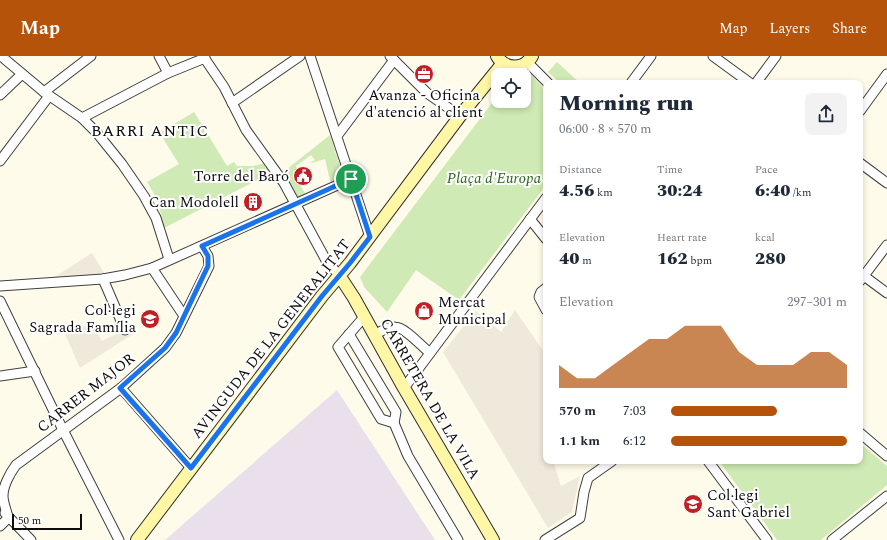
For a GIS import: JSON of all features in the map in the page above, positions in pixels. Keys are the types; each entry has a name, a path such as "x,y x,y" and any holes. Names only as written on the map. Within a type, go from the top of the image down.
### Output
{"street":[{"path":"2,56 47,94 82,118 97,133 122,164 144,196 156,218 169,260"},
{"path":"0,161 47,94 91,56"},
{"path":"159,56 168,73"},
{"path":"232,103 300,56"},
{"path":"310,56 370,237"},
{"path":"633,80 651,56"},
{"path":"713,56 746,80"},
{"path":"758,80 776,56"},
{"path":"82,118 168,73 204,57 224,87 246,130 274,168 327,262 339,275"},
{"path":"337,136 392,58 427,93 460,116"},
{"path":"500,60 509,66 515,67 522,66 530,59 546,80"},
{"name":"AVINGUDA DE LA GENERALITAT","path":"137,540 339,275 370,237 500,60"},
{"path":"0,95 22,74"},
{"path":"863,107 887,74"},
{"path":"863,165 887,183"},
{"path":"0,286 103,279 152,268 351,179"},
{"path":"404,388 543,202"},
{"path":"530,219 543,235"},
{"path":"863,277 887,245"},
{"name":"CARRER MAJOR","path":"8,518 3,497 12,471 16,465 120,388 165,348 176,333 208,266 208,256 202,246"},
{"path":"152,268 184,316"},
{"name":"CARRETERA DE LA VILA","path":"339,275 493,540"},
{"path":"103,279 125,330"},
{"path":"863,279 887,293"},
{"path":"543,290 539,297 543,304"},
{"path":"0,301 119,540"},
{"path":"364,317 338,347 381,419 394,424"},
{"path":"374,335 393,326 398,327 430,353"},
{"path":"349,334 396,412 394,424 408,456 458,540"},
{"path":"0,376 35,371"},
{"path":"120,388 191,468"},
{"path":"863,436 887,456"},
{"path":"545,540 580,518 588,478 608,464"},
{"path":"710,464 767,540"},
{"path":"832,540 887,496"},
{"path":"0,508 8,518 31,540"},
{"path":"0,526 8,518"}],"shaded area":[{"path":"92,253 106,276 50,280"},
{"path":"515,310 543,351 543,464 554,464 561,486 580,476 572,512 548,528 443,352 476,311 501,332"},
{"path":"92,323 102,341 129,328 133,334 80,368 65,334"},
{"path":"337,390 435,540 165,540 173,533"}],"green space":[{"path":"557,62 577,80 557,80 548,72"},
{"name":"Plaça d'Europa","path":"531,75 543,87 543,189 459,300 416,270 387,312 364,287 360,277 491,104 491,108 531,108"},
{"path":"194,112 227,166 234,162 237,166 253,166 265,163 270,170 263,173 265,176 164,228 158,201 147,182 179,164 164,140 161,132"},
{"path":"330,135 344,179 315,194 303,198 297,198 282,173","holes":["311,155 315,160 311,162 325,159 331,185 306,195 293,172 297,169 296,166"]},
{"path":"863,446 887,466 887,485 821,540 777,540 721,464 863,464"}],"place":[{"name":"Avanza - Oficina d'atenció al client","path":"424,74"},
{"name":"Torre del Baró","path":"303,176"},
{"name":"Can Modolell","path":"253,202"},
{"name":"Mercat Municipal","path":"424,311"},
{"name":"Col·legi Sagrada Família","path":"150,319"},
{"name":"Col·legi Sant Gabriel","path":"693,504"}],"district":[{"name":"BARRI ANTIC","path":"150,131"}],"route":[{"path":"351,179 370,237 322,296 191,468 120,388 165,348 176,333 208,266 208,256 202,246 351,179"}]}
